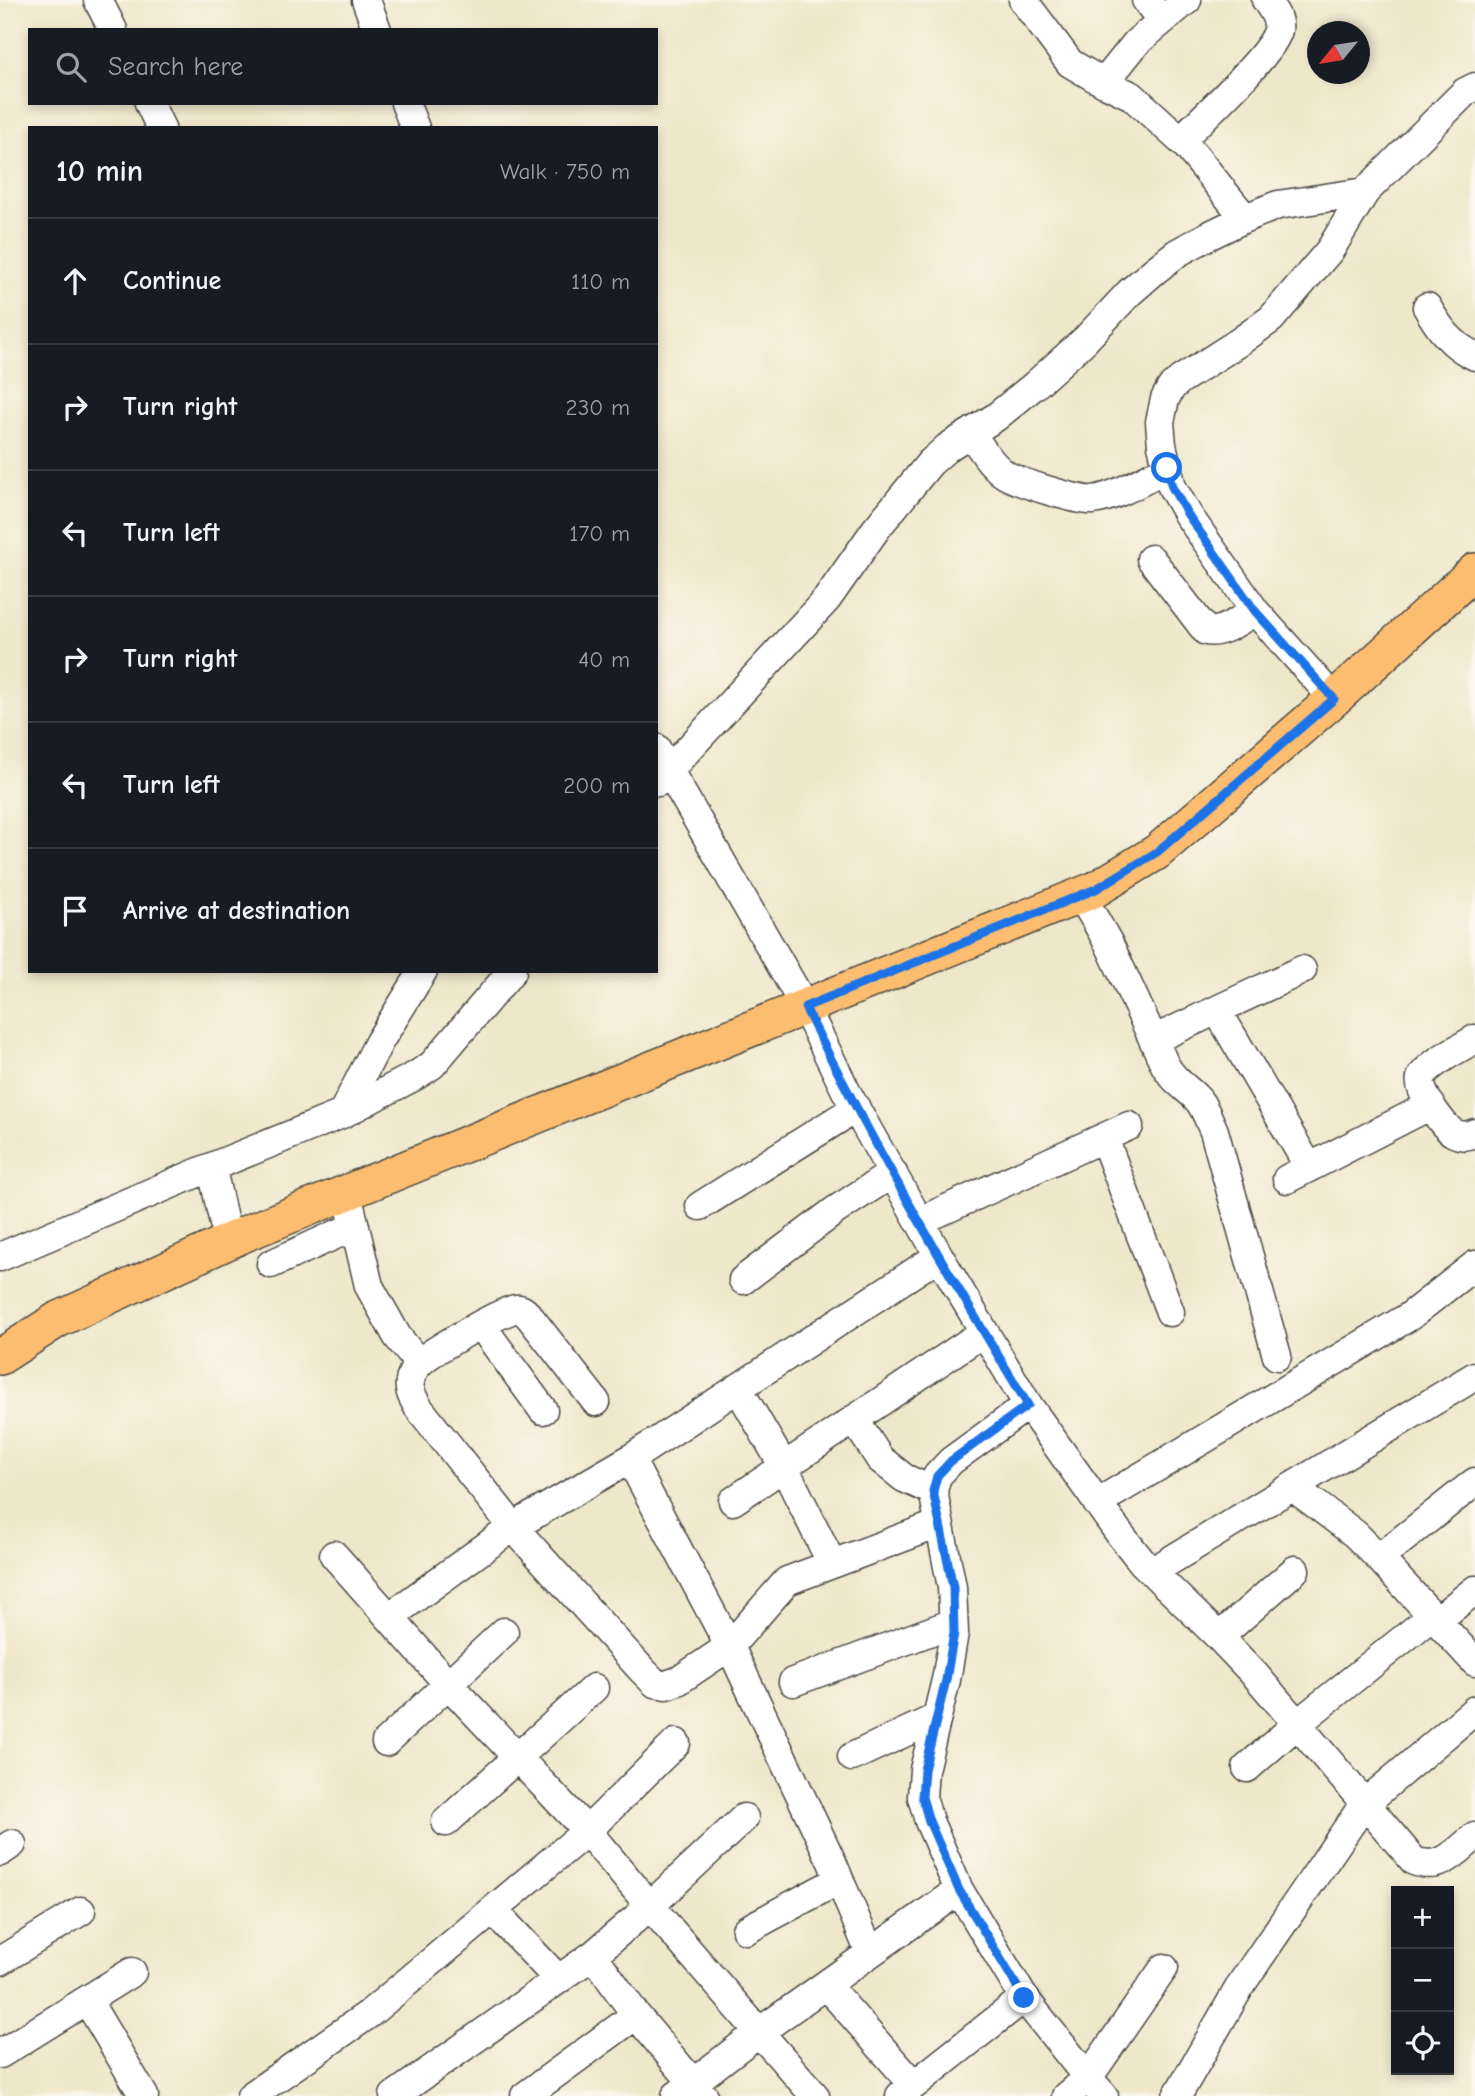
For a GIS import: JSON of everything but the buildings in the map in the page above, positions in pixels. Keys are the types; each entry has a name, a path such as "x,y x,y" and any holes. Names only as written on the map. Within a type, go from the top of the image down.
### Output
{"main road":[{"path":"0,1357 57,1320 228,1242 351,1209 805,1007 1096,889 1157,852 1334,699 1475,572"}],"street":[{"path":"98,0 112,28"},
{"path":"366,0 376,28"},
{"path":"1023,0 1070,63 1132,96 1181,140 1245,218"},
{"path":"1104,83 1137,42 1154,11 1187,0"},
{"path":"1181,140 1262,57 1275,37 1279,27 1277,18 1266,0"},
{"path":"1334,699 1255,611 1188,515 1172,487 1162,445 1160,422 1165,399 1171,388 1180,380 1270,319 1330,250 1364,192 1465,92 1475,87"},
{"path":"150,105 161,126"},
{"path":"406,105 414,126"},
{"path":"1364,192 1278,205 1245,218 1177,253 1154,271 1035,385 996,417 948,447 930,463 876,529 827,599 661,767 805,1007 856,1108 984,1332 1028,1405 1119,1533 1153,1572 1219,1637 1414,1861 1427,1866 1440,1863 1475,1836"},
{"path":"1427,307 1454,344 1475,356"},
{"path":"971,434 991,461 1005,474 1075,499 1093,500 1167,468"},
{"path":"1151,559 1206,631 1212,633 1220,630 1255,611"},
{"path":"1081,895 1109,944 1173,1078 1201,1103 1213,1131 1277,1356"},
{"path":"1153,1040 1302,970"},
{"path":"0,1257 342,1114 415,1076 432,1065 510,973"},
{"path":"342,1114 414,974"},
{"path":"1217,1010 1298,1173 1431,1105"},
{"path":"1475,1040 1434,1065 1422,1076 1420,1083 1447,1128 1454,1134 1465,1136 1475,1133"},
{"path":"700,1206 856,1108"},
{"path":"920,1221 1129,1126"},
{"path":"1104,1138 1170,1312"},
{"path":"743,1280 836,1210 893,1173"},
{"path":"214,1178 228,1242"},
{"path":"271,1264 351,1209 369,1286 397,1336 419,1364"},
{"path":"389,1617 513,1527 630,1460 939,1256"},
{"path":"1097,1503 1410,1317 1475,1265"},
{"path":"596,1402 523,1310 517,1308 510,1309 425,1358 410,1380 410,1390 418,1407 513,1527 655,1682 666,1685 678,1681 730,1646 787,1581 939,1524"},
{"path":"481,1325 543,1410"},
{"path":"733,1502 984,1332"},
{"path":"1153,1572 1475,1376"},
{"path":"738,1388 784,1467 832,1564"},
{"path":"1028,1405 951,1461 937,1476 933,1491 953,1587 954,1633 946,1680 924,1770 922,1797 933,1831 959,1890 1024,1998 1096,2087"},
{"path":"854,1419 880,1459 904,1478 933,1491"},
{"path":"630,1460 730,1646 870,1953"},
{"path":"1380,1558 1475,1482"},
{"path":"1293,1488 1355,1534 1475,1662"},
{"path":"334,1555 449,1685 587,1831 815,2096"},
{"path":"1219,1637 1295,1570"},
{"path":"1247,1768 1297,1724 1434,1618 1475,1590"},
{"path":"793,1682 953,1623"},
{"path":"386,1742 504,1632"},
{"path":"446,1822 594,1688"},
{"path":"1177,2096 1242,1983 1364,1804 1475,1710"},
{"path":"852,1757 936,1718"},
{"path":"251,2096 369,2014 587,1831 677,1743"},
{"path":"394,2096 593,1955 744,1818"},
{"path":"746,1930 839,1880"},
{"path":"593,1955 691,2092 759,2032 959,1890"},
{"path":"493,1910 558,1979"},
{"path":"0,1961 81,1911"},
{"path":"1066,2096 1096,2087 1164,1968"},
{"path":"0,2054 131,1972"},
{"path":"827,1985 907,2091 1024,1998"},
{"path":"87,2000 144,2096"},
{"path":"525,2096 636,2015"}],"route":[{"path":"1024,1998 959,1890 940,1849 922,1797 924,1770 946,1680 954,1633 953,1587 933,1491 937,1476 951,1461 1028,1405 970,1310 847,1093 805,1007 1096,889 1157,852 1334,699 1255,611 1188,515 1172,487 1167,468"}]}
